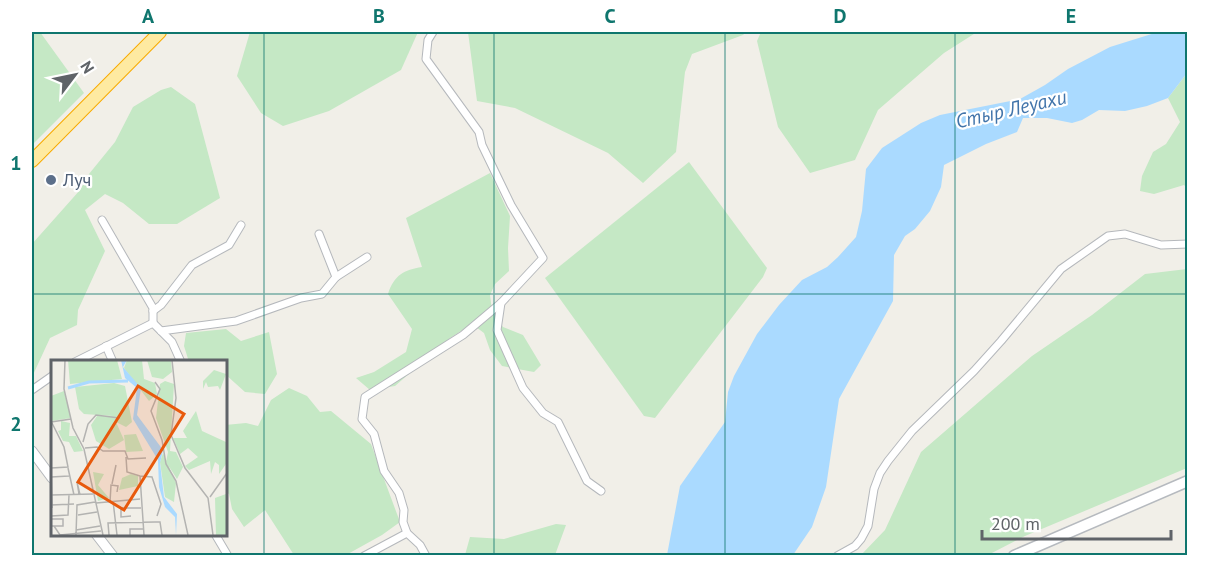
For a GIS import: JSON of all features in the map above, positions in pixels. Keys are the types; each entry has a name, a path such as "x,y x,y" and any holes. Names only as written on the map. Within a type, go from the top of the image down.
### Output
{"highway":[{"path":"32,161 160,32"}],"main road":[{"path":"1014,555 1188,481"}],"street":[{"path":"426,555 420,545 407,533 399,493 384,471 374,434 362,419 365,397 463,334 501,303 543,258 511,205 482,145 479,132 426,59 428,40 434,32"},
{"path":"102,220 153,311 153,323 172,342 180,360"},
{"path":"153,311 192,265 229,245 241,225"},
{"path":"319,234 336,277"},
{"path":"837,555 855,546 861,539 868,526 874,489 888,461 912,431 974,371 1001,341 1060,269 1108,236 1125,234 1161,244 1188,244"},
{"path":"161,331 236,321 301,298 322,294 336,277 366,257"},
{"path":"501,303 497,330 523,388 543,413 558,422 586,481 601,491"},
{"path":"79,360 153,323"},
{"path":"106,346 112,360"},
{"path":"32,390 51,377"},
{"path":"32,451 51,477"},
{"path":"364,555 407,533"},
{"path":"98,536 113,555"},
{"path":"215,536 228,555"}],"green space":[{"path":"32,32 40,32 84,93 32,145"},
{"path":"250,32 418,32 401,70 329,111 283,126 261,113 237,76"},
{"path":"468,32 746,32 692,54 685,72 676,152 643,183 608,153 515,108 477,101"},
{"path":"761,32 977,32 944,53 878,110 855,160 810,173 778,127 757,41"},
{"path":"1187,73 1187,188 1184,185 1154,194 1140,191 1142,176 1153,152 1166,144 1180,122 1168,98"},
{"path":"171,87 195,104 220,198 177,224 149,224 123,203 105,194 85,210 105,251 78,310 77,325 50,338 32,377 32,244 80,190 89,174 115,142 133,107 161,90"},
{"path":"689,162 767,268 763,277 655,418 644,416 545,278"},
{"path":"490,173 510,216 509,271 495,284 490,295 492,311 503,327 523,335 541,365 534,372 502,366 490,350 484,333 472,324 450,338 395,386 370,390 356,378 374,372 406,352 412,329 388,294 393,282 400,274 422,267 406,218"},
{"path":"1187,269 1187,468 1025,536 988,555 861,555 885,530 921,452 1032,356 1092,315 1145,274"},
{"path":"226,329 241,341 269,332 277,374 265,394 245,392 226,375 226,360 188,360 184,346 186,333"},
{"path":"289,388 307,396 320,412 331,411 371,444 400,522 346,555 294,555 265,510 244,527 232,509 229,494 226,492 226,425 246,423 258,426 271,400"},
{"path":"556,524 566,525 555,555 465,555 470,537 504,539"}],"water":[{"name":"Стыр Леуахи","path":"1158,32 1187,32 1187,73 1168,98 1125,111 1099,110 1072,123 1047,118 1023,118 1017,132 986,144 944,165 941,187 930,211 915,229 905,236 894,255 893,301 839,399 826,487 812,527 793,555 667,555 680,486 725,422 728,392 734,376 757,334 779,305 802,280 827,267 856,237 862,211 866,169 882,148 921,123 940,115 1020,99 1068,69 1110,47"}],"place":[{"name":"Луч","path":"51,180"}]}
